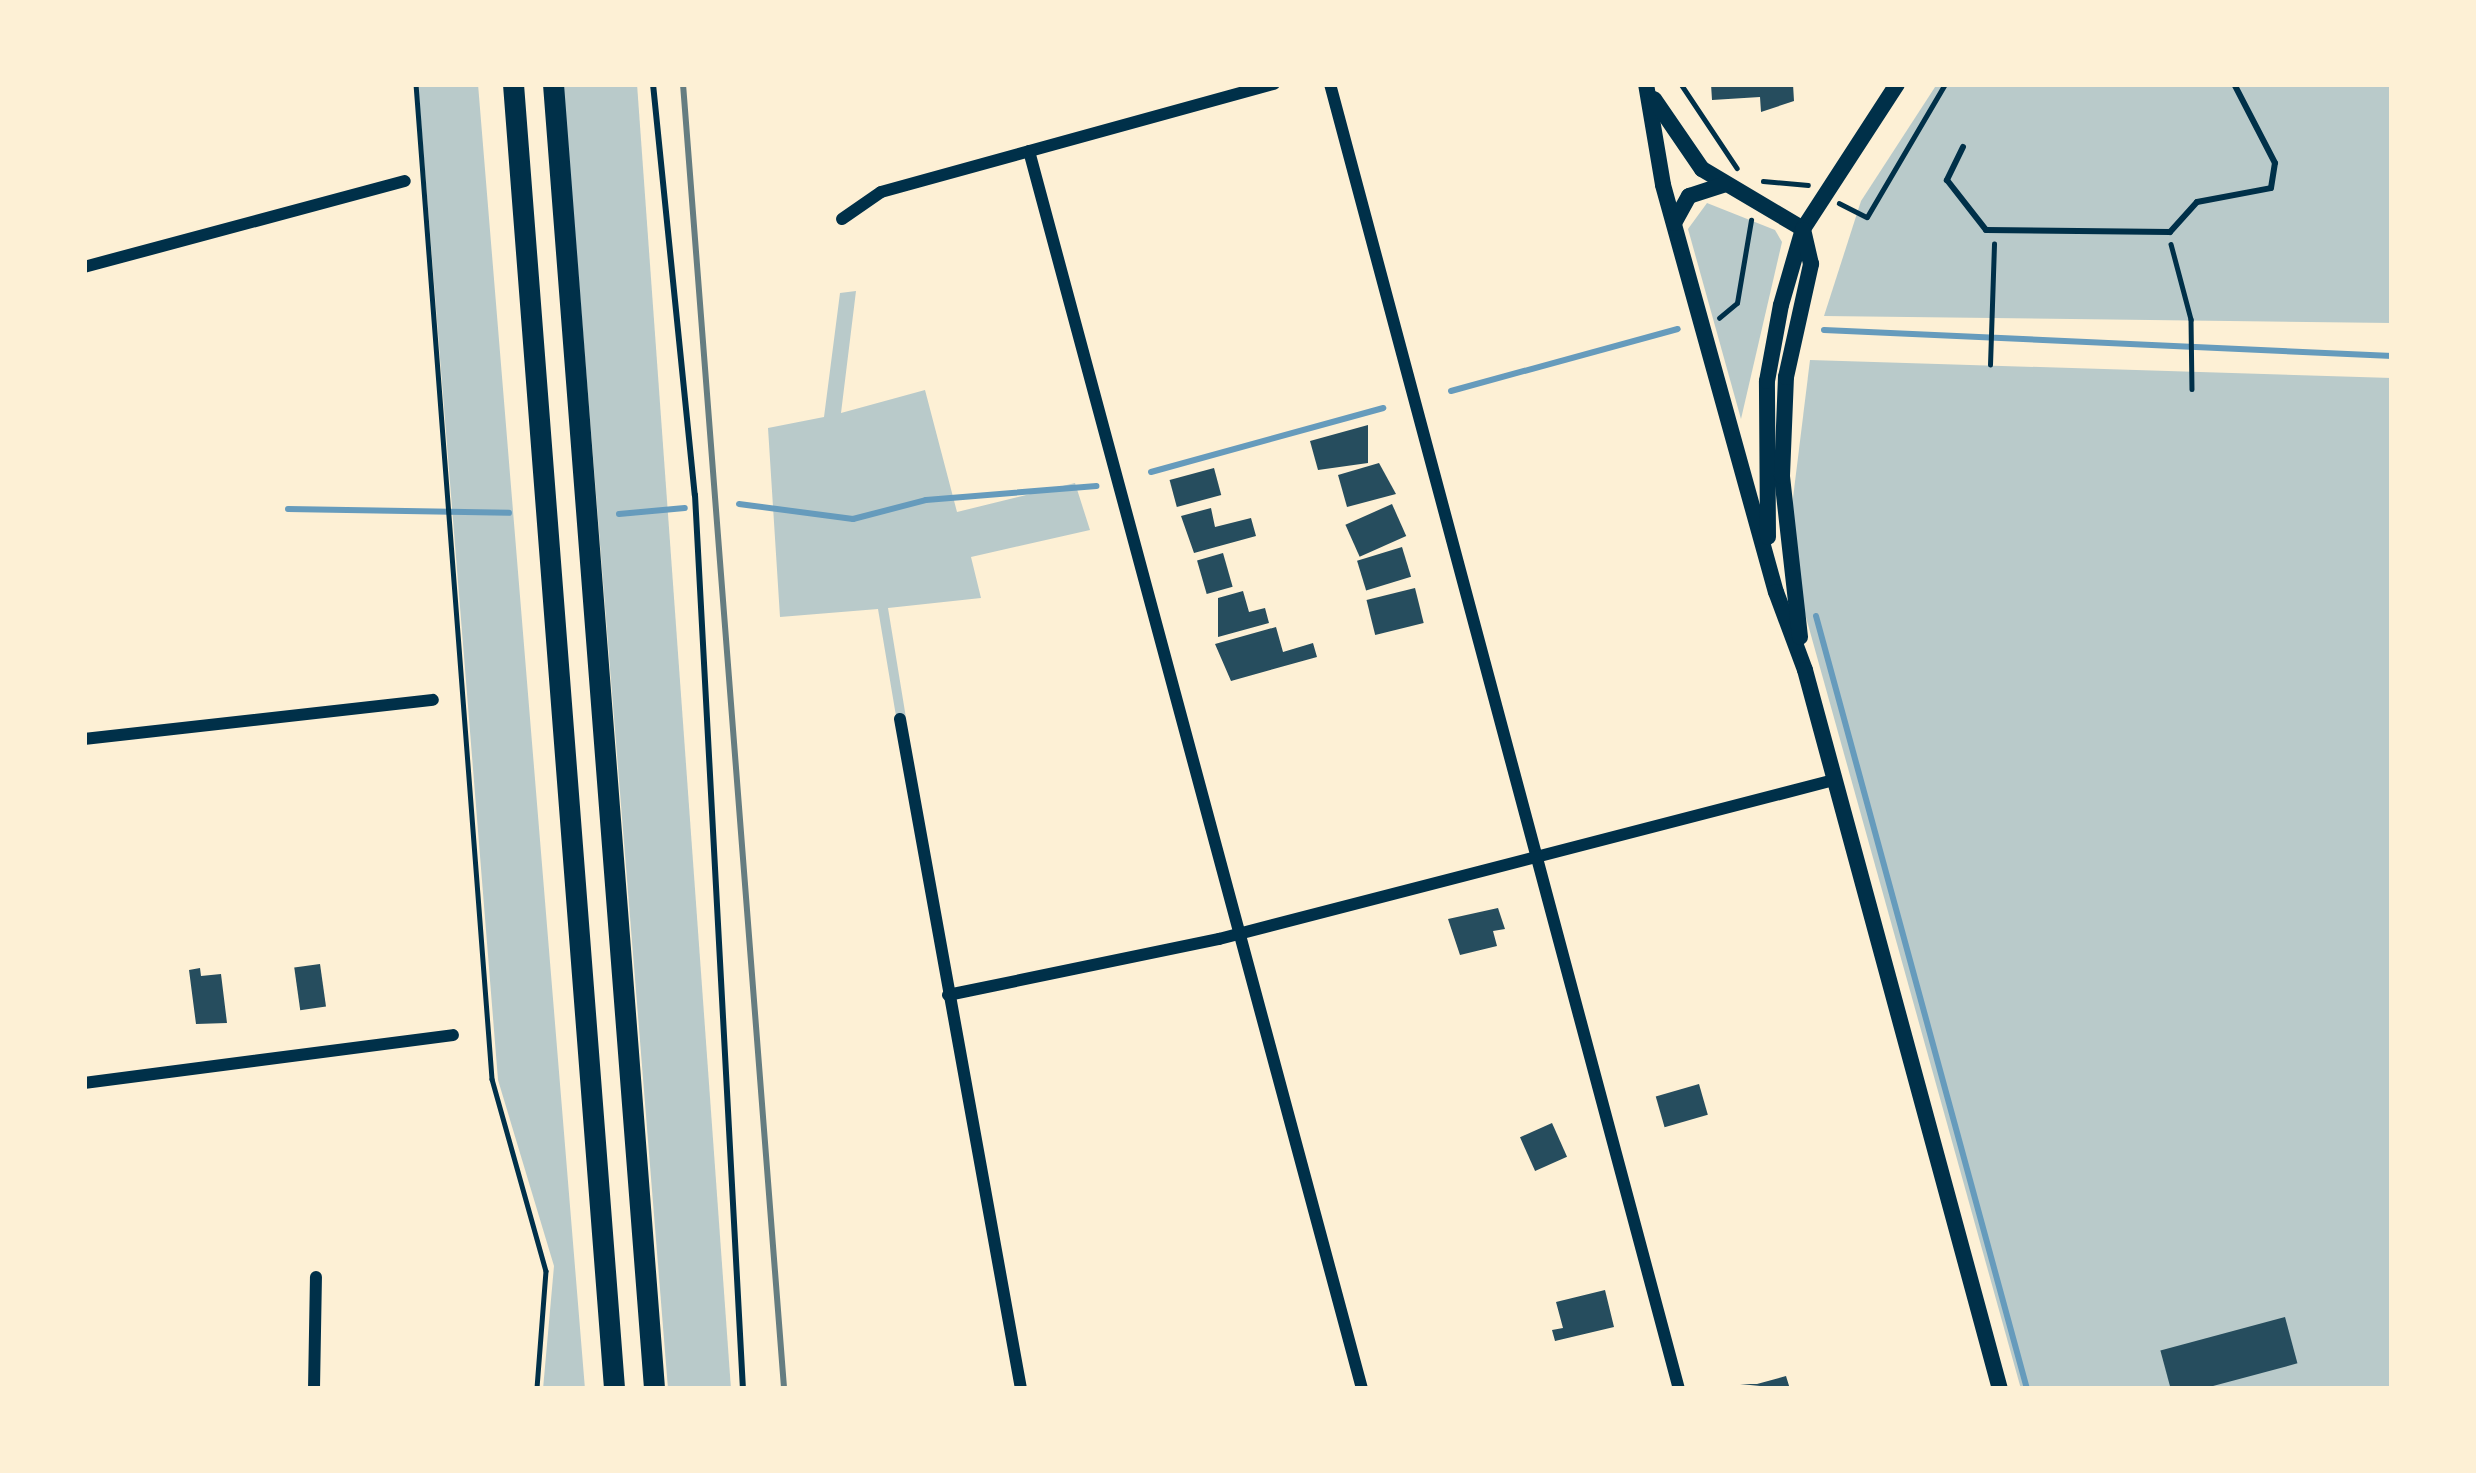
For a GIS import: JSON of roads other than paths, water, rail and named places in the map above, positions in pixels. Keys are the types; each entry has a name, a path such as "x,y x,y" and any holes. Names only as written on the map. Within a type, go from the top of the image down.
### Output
{"highway":[{"path":"513,84 614,1389"},
{"path":"553,84 654,1389"}],"main road":[{"path":"1769,570 1766,485 1773,343 1803,229 1897,84"},
{"path":"1647,86 1682,146 1724,185 1803,229 1811,264 1786,377 1782,476 1805,670"},
{"path":"1647,86 1674,224 1701,324 1769,570 1805,670 2000,1389"},
{"path":"1674,224 1689,196 1724,185"}],"street":[{"path":"842,219 881,193 1274,84"},
{"path":"1330,84 1679,1389"},
{"path":"1029,151 1362,1389"},
{"path":"84,267 405,181"},
{"path":"84,739 433,700"},
{"path":"900,719 1021,1389"},
{"path":"948,995 1243,933 1834,780"},
{"path":"84,1082 453,1035"},
{"path":"314,1389 316,1277"}],"lane":[{"path":"653,84 695,495 743,1389"},
{"path":"1963,147 1947,180 1986,230 2170,232 2197,202 2271,188 2275,163 2234,84"}],"waterway":[{"path":"1451,391 1678,329"},
{"path":"1824,330 2392,356"},
{"path":"1151,472 1383,408"},
{"path":"739,504 853,519 926,500 1096,486"},
{"path":"619,514 685,508"},
{"path":"288,509 509,513"},
{"path":"1816,616 2027,1389"}],"railway":[{"path":"683,84 784,1389"}]}
